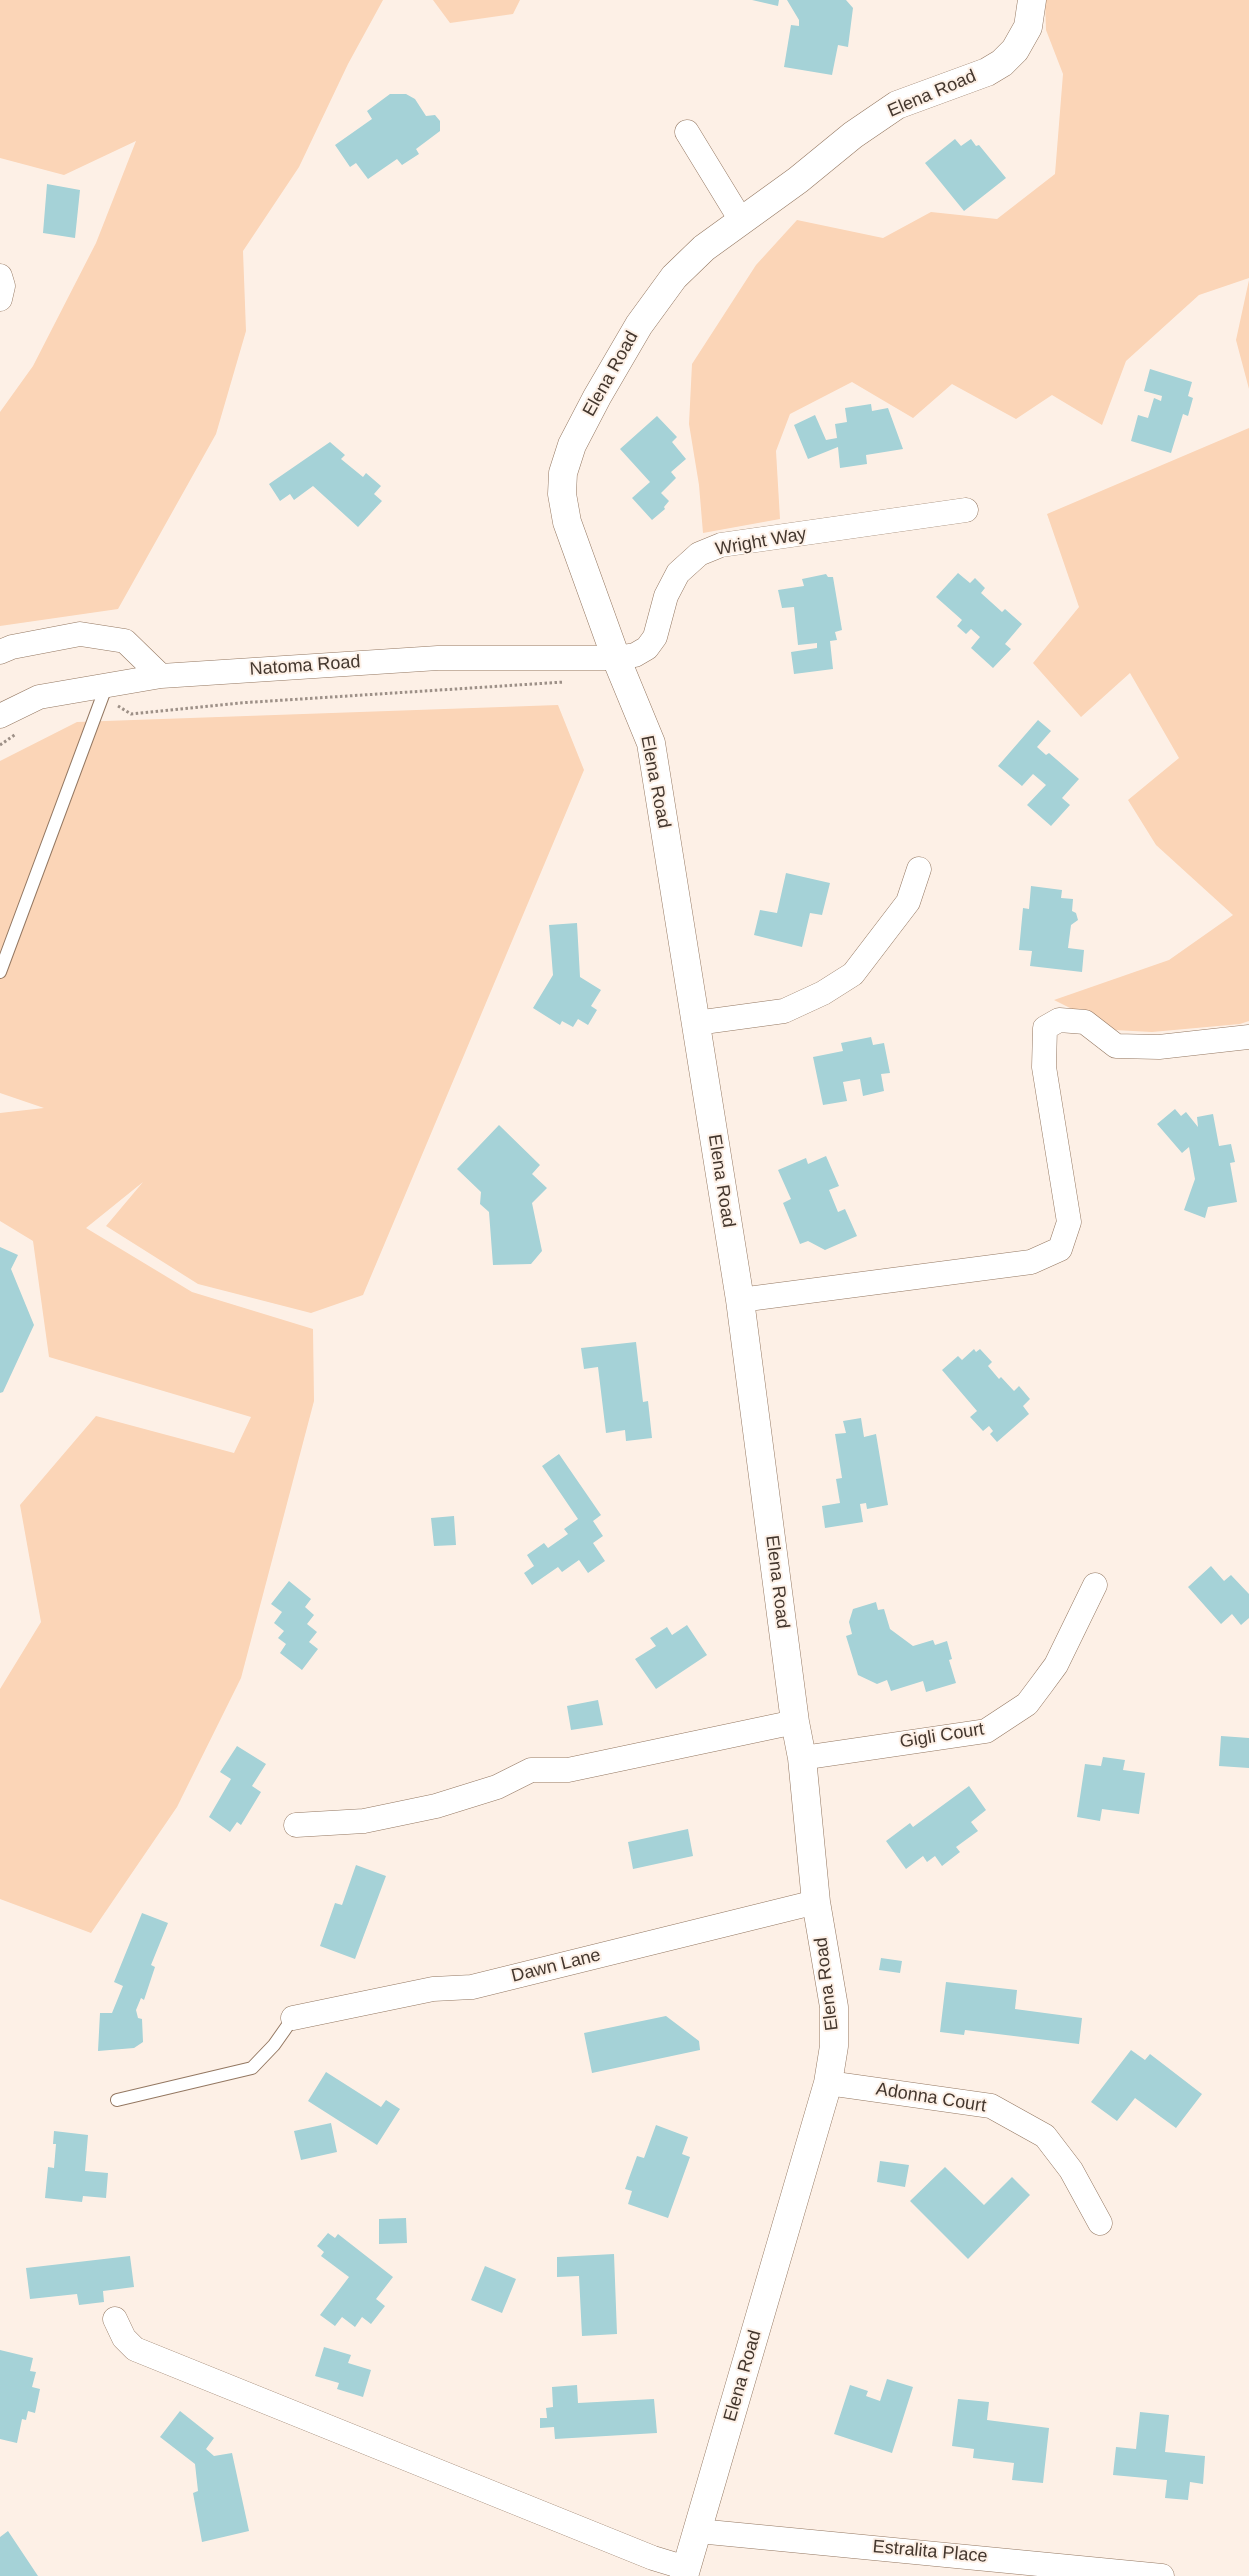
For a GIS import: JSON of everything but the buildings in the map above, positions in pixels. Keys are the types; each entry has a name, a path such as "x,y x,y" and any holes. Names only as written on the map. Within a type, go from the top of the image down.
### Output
{"street":[{"name":"Elena Road","path":"685,2572 828,2082 834,2046 834,2006 816,1902 802,1758 795,1722 740,1300 651,743 616,658 567,522 562,494 563,473 572,445 639,325 674,277 704,248 742,222 853,135 897,105 987,72 1002,63 1015,50 1028,27 1032,0"},
{"path":"687,132 742,222"},
{"path":"0,276 3,286 0,299"},
{"name":"Wright Way","path":"616,658 635,655 647,648 655,637 666,596 678,573 699,554 721,545 966,510"},
{"path":"0,652 12,647 80,634 126,641 160,676"},
{"name":"Natoma Road","path":"0,716 39,697 104,692 160,676 438,658 616,658"},
{"path":"696,1023 784,1011 823,993 853,974 908,902 920,869"},
{"path":"740,1300 1031,1262 1060,1249 1069,1222 1044,1067 1045,1028 1059,1020 1086,1022 1116,1046 1159,1047 1249,1037"},
{"name":"Gigli Court","path":"802,1758 986,1732 1027,1704 1042,1684 1056,1665 1095,1585"},
{"path":"296,1826 364,1821 436,1806 497,1787 531,1770 568,1770 795,1722"},
{"name":"Dawn Lane","path":"293,2018 433,1989 472,1987 816,1902"},
{"name":"Adonna Court","path":"828,2082 991,2106 1045,2136 1071,2170 1100,2223"},
{"path":"115,2319 124,2338 136,2349 685,2572"},
{"name":"Estralita Place","path":"698,2531 1162,2576"}],"lane":[{"path":"0,972 104,692"},
{"path":"117,2100 252,2068 274,2046 293,2018"}],"path":[{"path":"104,692 131,714 239,703 566,682"}],"shaded area":[{"path":"0,0 383,0 348,64 299,167 243,251 246,331 216,434 118,609 0,626 0,412 33,366 96,243 136,141 64,175 0,158"},
{"path":"433,0 520,0 513,14 450,23"},
{"path":"1045,0 1249,0 1249,278 1199,295 1126,361 1102,425 1052,395 1016,419 952,384 913,418 852,382 790,414 776,451 780,519 703,533 699,485 689,424 692,364 756,265 797,220 883,238 931,212 997,219 1055,174 1063,74 1046,30"},
{"path":"1249,280 1249,389 1236,340"},
{"path":"1249,428 1249,1021 1240,1024 1152,1032 1114,1030 1054,1000 1169,960 1233,915 1156,845 1128,800 1179,758 1130,673 1081,717 1033,663 1079,607 1047,514"},
{"path":"558,705 584,770 363,1295 311,1313 198,1284 106,1226 143,1182 86,1228 192,1292 313,1329 314,1401 241,1678 177,1807 91,1933 0,1899 0,1689 41,1622 20,1505 96,1416 234,1453 251,1417 49,1357 33,1241 0,1221 0,1113 44,1108 0,1093 0,761 77,722"}]}
